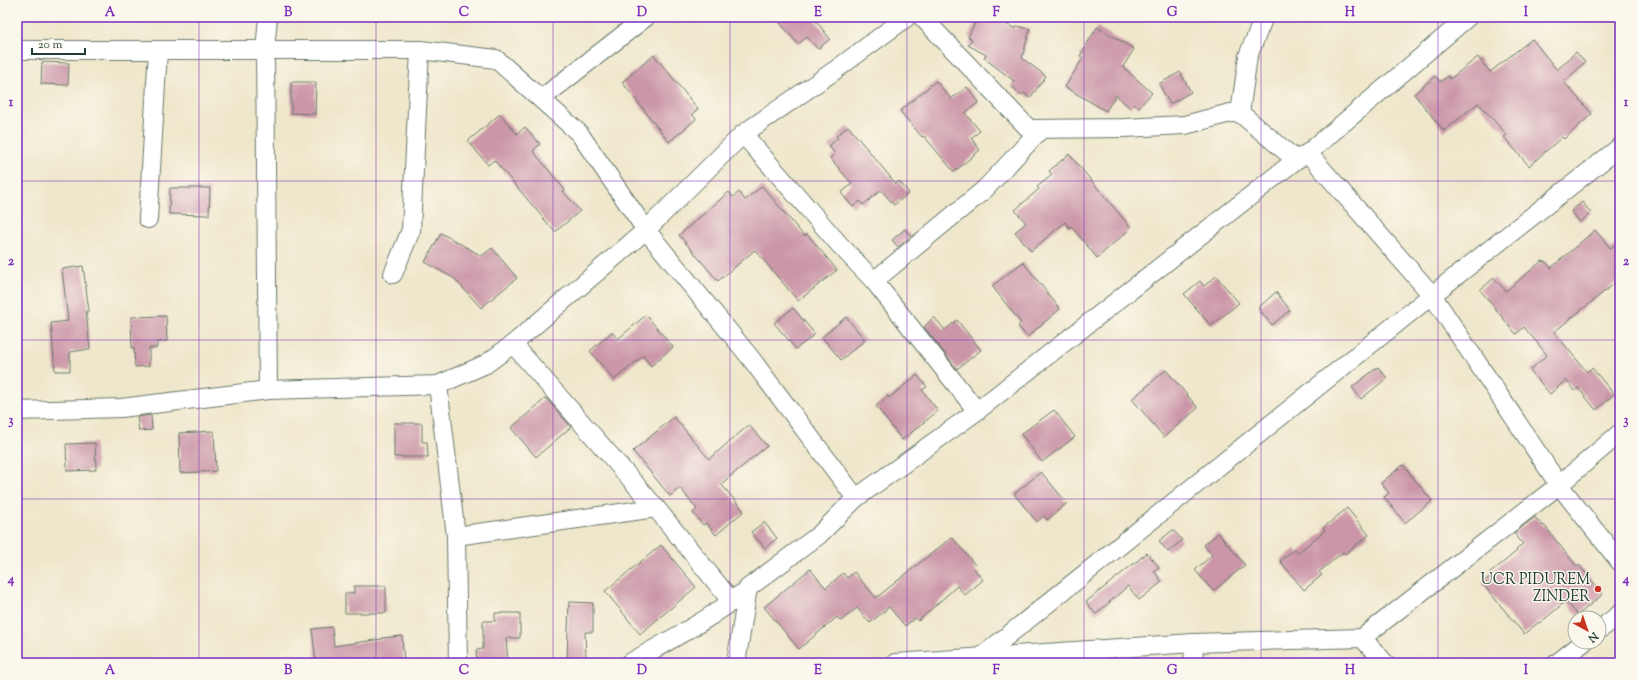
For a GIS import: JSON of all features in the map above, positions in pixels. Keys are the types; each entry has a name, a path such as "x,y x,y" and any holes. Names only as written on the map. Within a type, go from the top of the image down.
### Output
{"street":[{"path":"268,17 265,51 268,390"},
{"path":"541,99 646,17"},
{"path":"17,411 121,408 268,390 438,385 486,364 513,344 646,230 744,134 834,71 907,17"},
{"path":"922,17 1029,129 1185,125 1230,113 1240,113 1302,156 1432,295 1559,485 1620,562"},
{"path":"1240,113 1248,56 1264,17"},
{"path":"630,663 732,602 748,588 819,535 856,498 977,411 1302,156 1468,17"},
{"path":"17,50 420,50 496,59 580,133 646,230 749,356 856,498"},
{"path":"148,219 158,50"},
{"path":"393,274 411,230 420,50"},
{"path":"874,281 986,189 1041,129"},
{"path":"744,134 839,244 874,281 977,411"},
{"path":"982,660 1432,295 1620,147"},
{"path":"513,344 656,508 732,602"},
{"path":"438,385 456,536 458,663"},
{"path":"895,663 982,660 1193,643 1362,638 1559,485 1620,433"},
{"path":"456,536 656,508"},
{"path":"736,663 748,588"},
{"path":"1607,624 1620,614"},
{"path":"1362,638 1385,663"},
{"path":"1193,643 1194,663"},
{"path":"1557,663 1574,650"}],"building":[{"path":"775,17 813,17 830,39 818,49 807,37 798,44"},
{"path":"978,17 992,17 1016,29 1017,26 1030,29 1022,58 1046,76 1030,98 1024,93 1022,95 1011,86 1014,81 984,58 986,55 968,45 972,39 968,37"},
{"path":"1097,27 1134,49 1123,67 1152,93 1138,108 1134,104 1130,108 1116,95 1106,111 1065,87 1083,58 1080,56"},
{"path":"1532,39 1557,70 1576,52 1585,62 1564,82 1592,114 1564,139 1562,137 1529,166 1504,137 1507,135 1478,103 1444,131 1414,94 1435,76 1440,82 1448,76 1450,79 1478,57 1490,72"},
{"path":"654,55 698,109 692,114 696,119 669,142 622,82"},
{"path":"42,62 69,63 68,85 41,84"},
{"path":"1180,72 1191,92 1170,104 1159,84"},
{"path":"936,81 951,99 967,87 979,102 965,113 980,131 971,138 980,150 954,172 924,136 922,137 900,111"},
{"path":"291,82 316,82 315,114 291,113"},
{"path":"500,114 517,134 525,127 540,144 533,151 580,211 555,232 494,160 488,165 468,141"},
{"path":"848,126 896,184 899,181 909,193 894,205 881,190 863,205 860,201 853,207 841,193 852,184 830,158 835,154 829,146 838,138 836,136"},
{"path":"1069,154 1131,228 1097,258 1071,226 1069,228 1065,222 1031,251 1015,232 1026,223 1015,210 1039,189 1037,187 1052,175 1049,171"},
{"path":"762,186 804,236 807,234 837,270 798,301 755,250 718,281 679,235 729,192 733,197 739,192 745,200"},
{"path":"170,188 210,188 209,215 169,214"},
{"path":"1582,202 1591,213 1580,222 1571,211"},
{"path":"905,229 911,236 898,247 892,240"},
{"path":"1595,230 1611,249 1620,241 1620,279 1554,332 1587,372 1592,368 1614,394 1596,410 1578,388 1575,391 1566,380 1550,394 1530,370 1547,355 1524,327 1516,334 1480,290 1494,278 1506,291 1542,261 1545,261 1551,268"},
{"path":"441,233 482,256 492,248 517,278 481,308 455,279 425,262"},
{"path":"1023,262 1060,309 1027,337 1018,326 1021,323 992,286"},
{"path":"83,266 89,311 86,311 90,349 70,352 70,371 55,371 51,323 68,321 62,269"},
{"path":"1216,276 1239,303 1211,326 1184,294 1200,281 1204,286"},
{"path":"1276,292 1290,310 1272,325 1258,308"},
{"path":"793,308 815,334 796,349 774,323"},
{"path":"646,315 673,347 651,366 643,356 614,380 590,351 612,332 618,339"},
{"path":"166,316 167,341 157,342 157,348 149,348 149,366 135,367 134,348 132,348 131,317"},
{"path":"846,317 865,340 841,360 822,337"},
{"path":"934,317 945,330 957,320 981,350 957,369 924,327"},
{"path":"1378,367 1387,378 1361,399 1352,387"},
{"path":"1166,370 1198,408 1164,437 1132,399"},
{"path":"917,375 927,387 922,390 938,411 902,440 876,406 888,396 889,398"},
{"path":"546,398 571,427 536,457 511,428"},
{"path":"1054,410 1075,437 1042,462 1021,434"},
{"path":"151,415 152,430 139,431 137,417"},
{"path":"674,417 709,459 749,425 767,446 721,484 744,511 716,535 706,523 703,525 693,513 697,509 680,488 670,496 633,451"},
{"path":"394,423 422,423 422,442 427,442 428,457 394,457"},
{"path":"214,431 216,471 180,473 179,433"},
{"path":"95,443 96,470 67,471 66,444"},
{"path":"1403,465 1432,501 1405,523 1384,497 1389,493 1381,483"},
{"path":"1041,472 1067,503 1047,520 1044,516 1037,522 1014,494"},
{"path":"1347,508 1369,535 1345,554 1343,552 1319,572 1322,575 1304,590 1280,561 1295,549 1298,553 1325,530 1323,528"},
{"path":"1535,517 1543,526 1544,525 1577,567 1579,565 1603,594 1584,610 1574,610 1566,601 1540,623 1539,622 1524,634 1482,583 1491,576 1489,574 1517,551 1516,550 1523,544 1514,533"},
{"path":"764,522 777,538 765,548 751,532"},
{"path":"1173,530 1182,540 1168,552 1159,541"},
{"path":"1218,533 1245,565 1213,591 1195,570 1212,555 1204,545"},
{"path":"952,537 975,565 973,567 983,580 965,595 957,586 918,621 915,618 905,626 889,607 870,623 857,608 841,621 837,617 799,649 764,607 810,569 826,588 843,573 847,578 854,572 876,598"},
{"path":"661,545 696,587 640,634 605,591"},
{"path":"1147,553 1159,567 1154,571 1162,582 1139,600 1128,586 1096,614 1086,602"},
{"path":"354,586 386,586 386,613 345,613 345,593 354,593"},
{"path":"569,602 593,603 593,632 585,632 586,659 567,659"},
{"path":"495,613 520,613 520,638 506,638 508,663 477,663 476,650 483,649 483,621 495,621"},
{"path":"332,627 334,646 402,636 404,663 316,663 312,629"}],"place":[{"name":"UCR PIDUREM ZINDER","path":"1598,589"}]}
